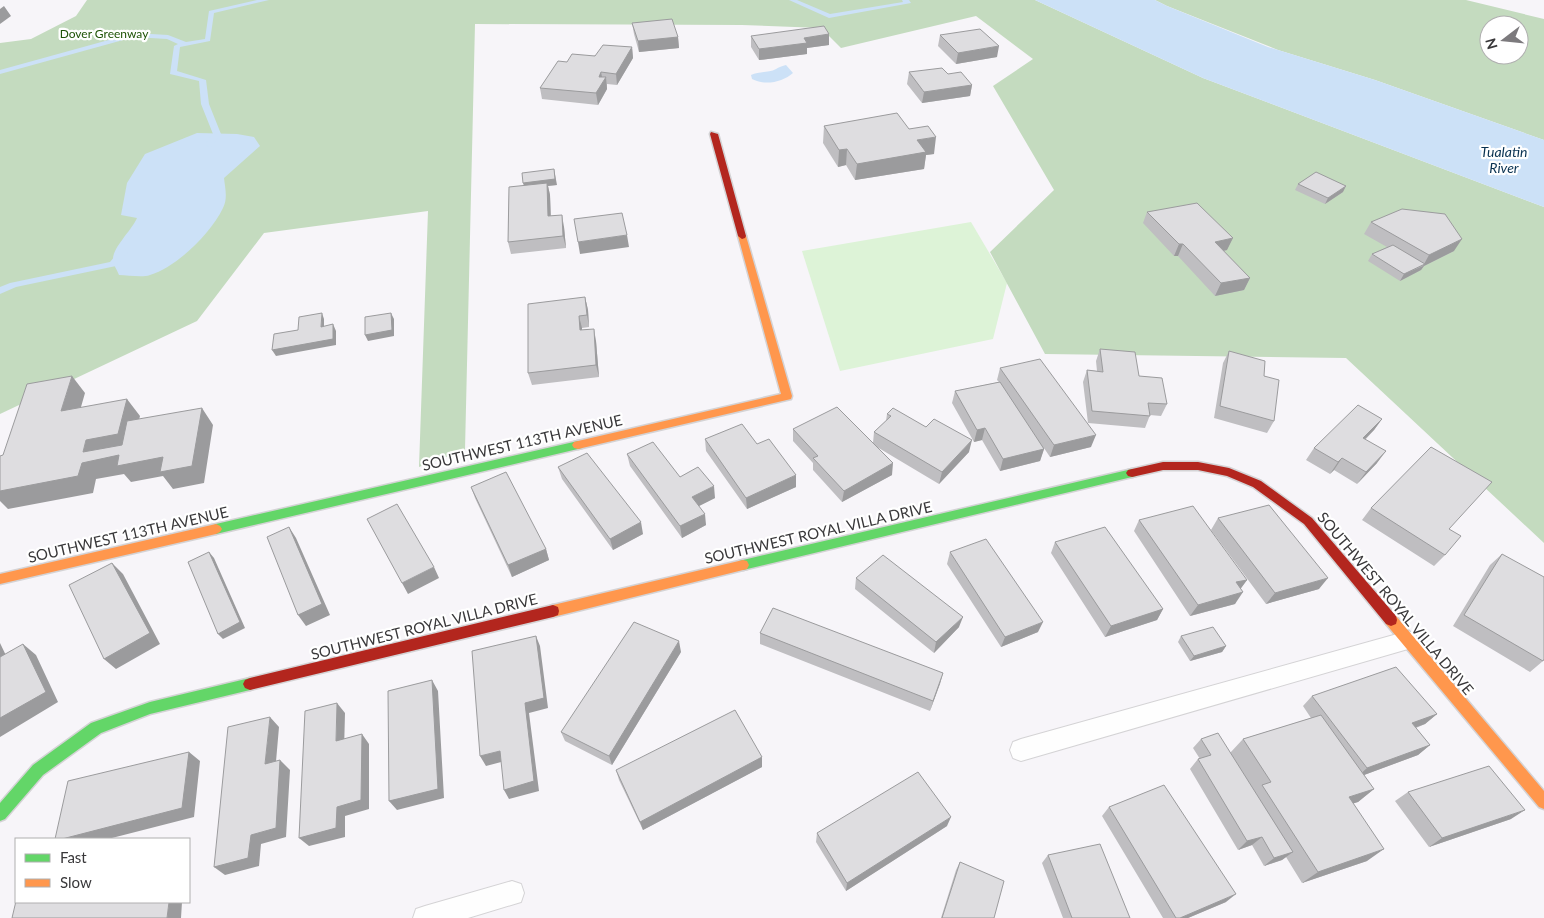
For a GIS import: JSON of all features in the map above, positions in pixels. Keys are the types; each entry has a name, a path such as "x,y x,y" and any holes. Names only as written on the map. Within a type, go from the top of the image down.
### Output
{"street":[{"name":"SOUTHWEST 113TH AVENUE","path":"0,579 787,396 714,134"},
{"name":"SOUTHWEST ROYAL VILLA DRIVE","path":"0,814 38,770 96,728 150,708 691,577 1163,466 1200,466 1236,474 1270,491 1308,521 1544,802"}],"lane":[{"path":"1021,750 1408,640"},
{"path":"425,918 512,893"}],"green space":[{"name":"Dover Greenway","path":"87,0 1035,0 1203,78 1544,207 1544,543 1346,358 1045,354 990,252 1054,190 993,86 1033,59 976,16 841,48 821,28 742,25 475,24 465,450 419,467 428,211 264,233 197,321 0,414 0,43 31,39 76,16"},
{"path":"1155,0 1466,0 1528,15 1479,15 1479,65 1529,65 1529,15 1544,19 1544,140 1375,80 1278,50"},
{"path":"971,222 1007,283 993,339 840,371 802,251"}],"water":[{"name":"Tualatin River","path":"1035,0 1155,0 1268,47 1375,80 1544,140 1544,207 1203,78"},
{"path":"786,65 793,73 784,79 768,83 752,79 751,75"},
{"path":"197,133 237,134 254,137 260,146 224,178 225,204 218,218 192,248 171,265 150,275 119,275 113,260 114,255 137,218 121,215 127,183 145,154"}],"building":[{"path":"672,19 678,37 638,41 632,23"},
{"path":"824,26 829,34 804,38 807,43 759,49 751,36"},
{"path":"980,29 999,46 958,53 940,35"},
{"path":"603,45 632,47 616,74 601,72 599,77 606,77 596,93 540,88 558,61 567,62 572,54 595,56"},
{"path":"942,68 948,74 961,72 972,85 924,92 909,72"},
{"path":"897,113 909,129 928,126 936,137 917,140 926,152 857,164 847,149 839,150 824,126"},
{"path":"554,169 555,179 523,183 522,173"},
{"path":"1316,172 1346,186 1328,198 1298,184"},
{"path":"547,183 548,216 562,215 563,236 508,242 509,187"},
{"path":"1197,203 1233,238 1215,242 1250,278 1221,283 1183,244 1179,244 1147,212"},
{"path":"1402,209 1445,214 1462,239 1429,255 1371,222"},
{"path":"622,213 627,235 578,242 574,219"},
{"path":"1393,245 1425,264 1404,274 1372,254"},
{"path":"585,297 587,315 579,316 580,330 594,329 596,365 528,373 528,304"},
{"path":"322,313 321,327 333,324 333,339 272,350 274,334 298,330 299,317"},
{"path":"391,313 392,330 365,335 365,317"},
{"path":"1100,349 1135,352 1139,376 1162,378 1167,404 1148,403 1150,416 1092,411 1087,370 1103,372"},
{"path":"1229,351 1265,361 1264,376 1279,380 1274,421 1220,406"},
{"path":"1040,359 1096,435 1054,445 1000,368"},
{"path":"72,376 61,411 127,399 118,434 86,440 83,452 122,445 127,421 202,408 192,466 160,472 163,457 117,466 119,455 82,463 78,476 0,491 0,456 3,455 27,384"},
{"path":"1000,382 1044,449 1003,459 985,428 977,430 955,391"},
{"path":"1358,405 1382,419 1363,438 1386,451 1366,472 1342,458 1338,462 1314,448"},
{"path":"837,407 893,463 844,491 813,458 818,456 793,429"},
{"path":"893,408 926,427 934,419 972,440 942,472 874,432 891,416 887,414"},
{"path":"742,424 757,444 769,439 796,475 746,498 705,439"},
{"path":"653,442 680,477 698,467 714,486 692,497 705,514 680,526 627,454"},
{"path":"1431,447 1492,482 1449,529 1461,536 1445,555 1371,508"},
{"path":"587,453 641,522 610,539 558,467"},
{"path":"506,472 546,549 508,565 471,487"},
{"path":"397,504 434,567 402,583 367,519"},
{"path":"1269,505 1328,578 1275,593 1218,518"},
{"path":"1193,506 1247,580 1236,582 1243,592 1198,605 1139,520"},
{"path":"289,527 322,604 298,615 267,537"},
{"path":"1105,527 1163,609 1111,626 1055,542"},
{"path":"986,539 1043,622 1005,637 950,552"},
{"path":"209,552 240,622 218,634 188,562"},
{"path":"1502,554 1544,577 1543,661 1464,615"},
{"path":"883,555 963,617 936,642 856,578"},
{"path":"112,563 150,633 104,659 69,585"},
{"path":"773,608 943,673 933,701 760,633"},
{"path":"634,622 679,641 609,756 561,732"},
{"path":"1213,627 1226,646 1194,656 1181,636"},
{"path":"536,636 544,698 525,703 534,781 504,790 500,751 480,756 472,651"},
{"path":"23,644 46,692 0,718 0,657"},
{"path":"1396,667 1437,714 1412,723 1430,745 1367,768 1312,696"},
{"path":"432,680 438,789 389,801 388,691"},
{"path":"337,703 336,741 362,734 361,800 337,807 336,828 299,838 305,711"},
{"path":"735,710 762,757 640,822 616,770"},
{"path":"1321,715 1374,789 1349,797 1384,849 1318,872 1262,785 1271,782 1243,739"},
{"path":"270,717 265,764 280,760 276,828 251,835 248,858 214,867 228,727"},
{"path":"1218,733 1293,852 1274,858 1262,837 1247,841 1198,759 1211,755 1201,739"},
{"path":"189,752 182,808 66,838 55,838 68,781"},
{"path":"1489,766 1525,810 1442,838 1408,792"},
{"path":"918,772 951,817 847,883 817,833"},
{"path":"1164,785 1236,894 1180,918 1176,918 1109,807"},
{"path":"1100,844 1130,918 1072,918 1048,855"},
{"path":"960,862 1004,881 994,918 942,918"},
{"path":"16,903 169,903 167,918 12,918"}],"waterway":[{"path":"208,145 217,134 205,104 202,80 173,72 177,46 208,40 211,12 266,0"},
{"path":"792,0 829,16 908,3 905,0"},
{"path":"0,72 134,35 168,37 184,44"},
{"path":"0,291 13,285 113,264 124,251"}],"traffic: fast":[{"path":"216,529 578,445"},
{"path":"743,565 1132,473"},
{"path":"0,814 38,770 96,728 150,708 250,684"}],"traffic: slow":[{"path":"578,445 787,396 742,236"},
{"path":"0,579 216,529"},
{"path":"553,611 743,565"},
{"path":"1391,620 1544,802"}],"traffic: jam":[{"path":"714,134 742,236"},
{"path":"1132,473 1163,466 1198,466 1229,472 1257,484 1308,521 1391,620"},
{"path":"250,684 553,611"}]}
